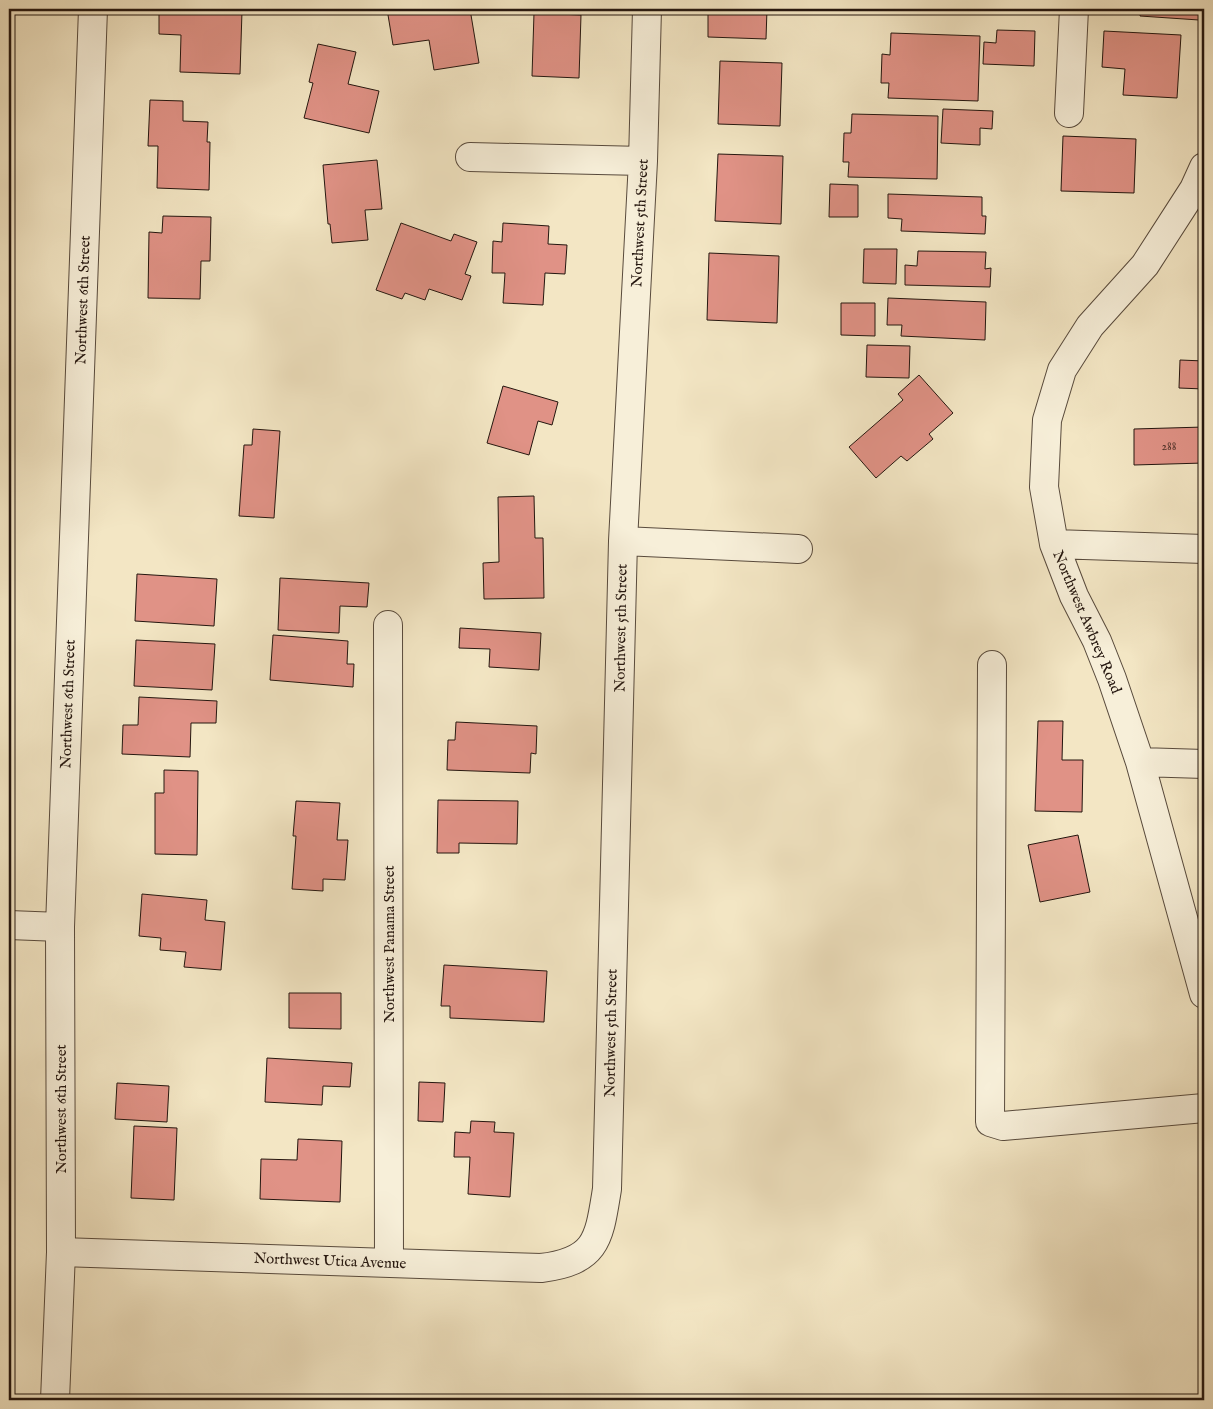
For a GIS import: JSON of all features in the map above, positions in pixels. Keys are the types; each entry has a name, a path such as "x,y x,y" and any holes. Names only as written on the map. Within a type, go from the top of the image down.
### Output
{"street":[{"name":"Northwest 6th Street","path":"55,1400 61,1252 60,927 93,9"},
{"name":"Northwest 5th Street","path":"593,1245 600,1227 607,1189 623,542 643,161 647,9"},
{"path":"1069,114 1074,9"},
{"path":"470,157 643,161"},
{"name":"Northwest Awbrey Road","path":"1202,981 1140,762 1112,679 1097,641 1074,596 1054,544 1044,487 1047,420 1062,370 1090,326 1145,265 1194,189 1204,167"},
{"path":"623,542 798,549"},
{"path":"1054,544 1204,549"},
{"name":"Northwest Panama Street","path":"388,625 389,1262"},
{"path":"992,664 990,1122 1003,1126 1204,1108"},
{"path":"1140,762 1204,764"},
{"path":"9,925 60,927"},
{"name":"Northwest Utica Avenue","path":"61,1252 541,1268 557,1266 580,1257 593,1245"}],"building":[{"path":"159,9 242,11 240,74 180,72 181,35 159,34"},
{"path":"387,9 470,9 479,63 434,70 429,40 393,45"},
{"path":"708,9 767,9 766,39 708,37"},
{"path":"1141,9 1200,9 1199,20 1140,16"},
{"path":"534,13 581,15 579,78 532,76"},
{"path":"997,30 1035,31 1034,66 983,64 984,42 996,43"},
{"path":"1104,31 1181,35 1177,98 1123,95 1125,69 1102,67"},
{"path":"891,33 980,36 978,101 888,98 889,83 881,83 882,54 890,55"},
{"path":"318,44 356,52 348,84 379,91 369,133 304,118 313,83 309,82"},
{"path":"720,61 782,63 780,126 718,124"},
{"path":"150,100 183,101 183,121 208,122 207,142 210,142 209,190 157,188 158,146 148,146"},
{"path":"943,109 993,111 992,129 980,128 980,145 941,143"},
{"path":"852,114 938,116 937,179 848,177 849,162 843,162 844,133 851,133"},
{"path":"1063,136 1136,139 1134,193 1061,191"},
{"path":"718,154 783,156 781,224 715,221"},
{"path":"377,160 382,209 365,210 368,240 332,243 330,224 328,224 323,165"},
{"path":"830,184 858,185 858,217 829,217"},
{"path":"888,194 982,197 982,216 986,216 985,234 901,231 902,219 888,218"},
{"path":"163,216 211,217 210,261 201,261 200,299 148,298 149,232 162,233"},
{"path":"401,223 451,241 454,234 477,242 465,274 471,276 462,300 429,289 425,300 405,293 402,299 376,290"},
{"path":"503,223 549,226 548,244 567,245 565,274 545,273 543,305 503,303 505,273 492,273 493,241 502,242"},
{"path":"864,249 897,249 896,284 863,283"},
{"path":"918,251 986,252 985,269 991,268 990,287 905,285 905,265 917,266"},
{"path":"709,253 779,256 777,323 707,320"},
{"path":"888,298 986,302 985,340 901,336 902,325 887,325"},
{"path":"841,303 875,303 875,336 841,335"},
{"path":"867,345 910,346 909,378 866,377"},
{"path":"1180,360 1204,361 1204,389 1179,388"},
{"path":"919,375 953,413 929,434 933,439 907,461 901,456 876,478 849,447 903,400 898,394"},
{"path":"503,386 558,402 552,425 538,421 529,455 487,443"},
{"path":"1204,427 1204,463 1134,465 1134,429"},
{"path":"253,429 280,431 274,518 239,516 244,445 252,445"},
{"path":"534,496 535,538 543,538 544,598 484,599 483,563 499,562 498,497"},
{"path":"137,574 217,579 214,626 135,621"},
{"path":"280,578 369,583 367,607 340,606 339,633 278,630"},
{"path":"460,628 541,633 539,670 489,667 490,649 459,648"},
{"path":"273,635 348,641 347,664 354,664 353,687 270,680"},
{"path":"136,640 215,644 212,690 134,686"},
{"path":"139,697 217,701 216,723 191,723 190,757 122,754 123,725 138,725"},
{"path":"1038,721 1063,721 1062,760 1083,760 1082,812 1035,811"},
{"path":"456,722 537,726 536,754 531,753 530,773 447,770 448,740 455,740"},
{"path":"164,770 198,771 197,855 155,854 155,793 164,793"},
{"path":"438,800 518,801 517,844 459,843 459,853 437,853"},
{"path":"296,801 340,803 337,840 348,840 345,880 323,879 323,891 292,889 296,836 293,836"},
{"path":"1078,835 1090,892 1040,902 1028,845"},
{"path":"142,894 207,900 205,920 225,922 221,970 184,967 186,952 160,950 161,938 139,936"},
{"path":"444,965 547,971 544,1022 450,1018 450,1006 441,1006"},
{"path":"289,993 341,993 341,1029 289,1028"},
{"path":"267,1058 352,1063 350,1087 323,1086 322,1105 265,1102"},
{"path":"419,1082 445,1083 443,1122 418,1121"},
{"path":"117,1083 169,1086 167,1122 115,1119"},
{"path":"471,1121 495,1122 494,1132 514,1133 510,1197 468,1194 470,1157 454,1157 455,1132 470,1133"},
{"path":"134,1126 177,1128 174,1200 131,1198"},
{"path":"298,1139 342,1141 340,1202 260,1199 261,1159 297,1160"}]}
